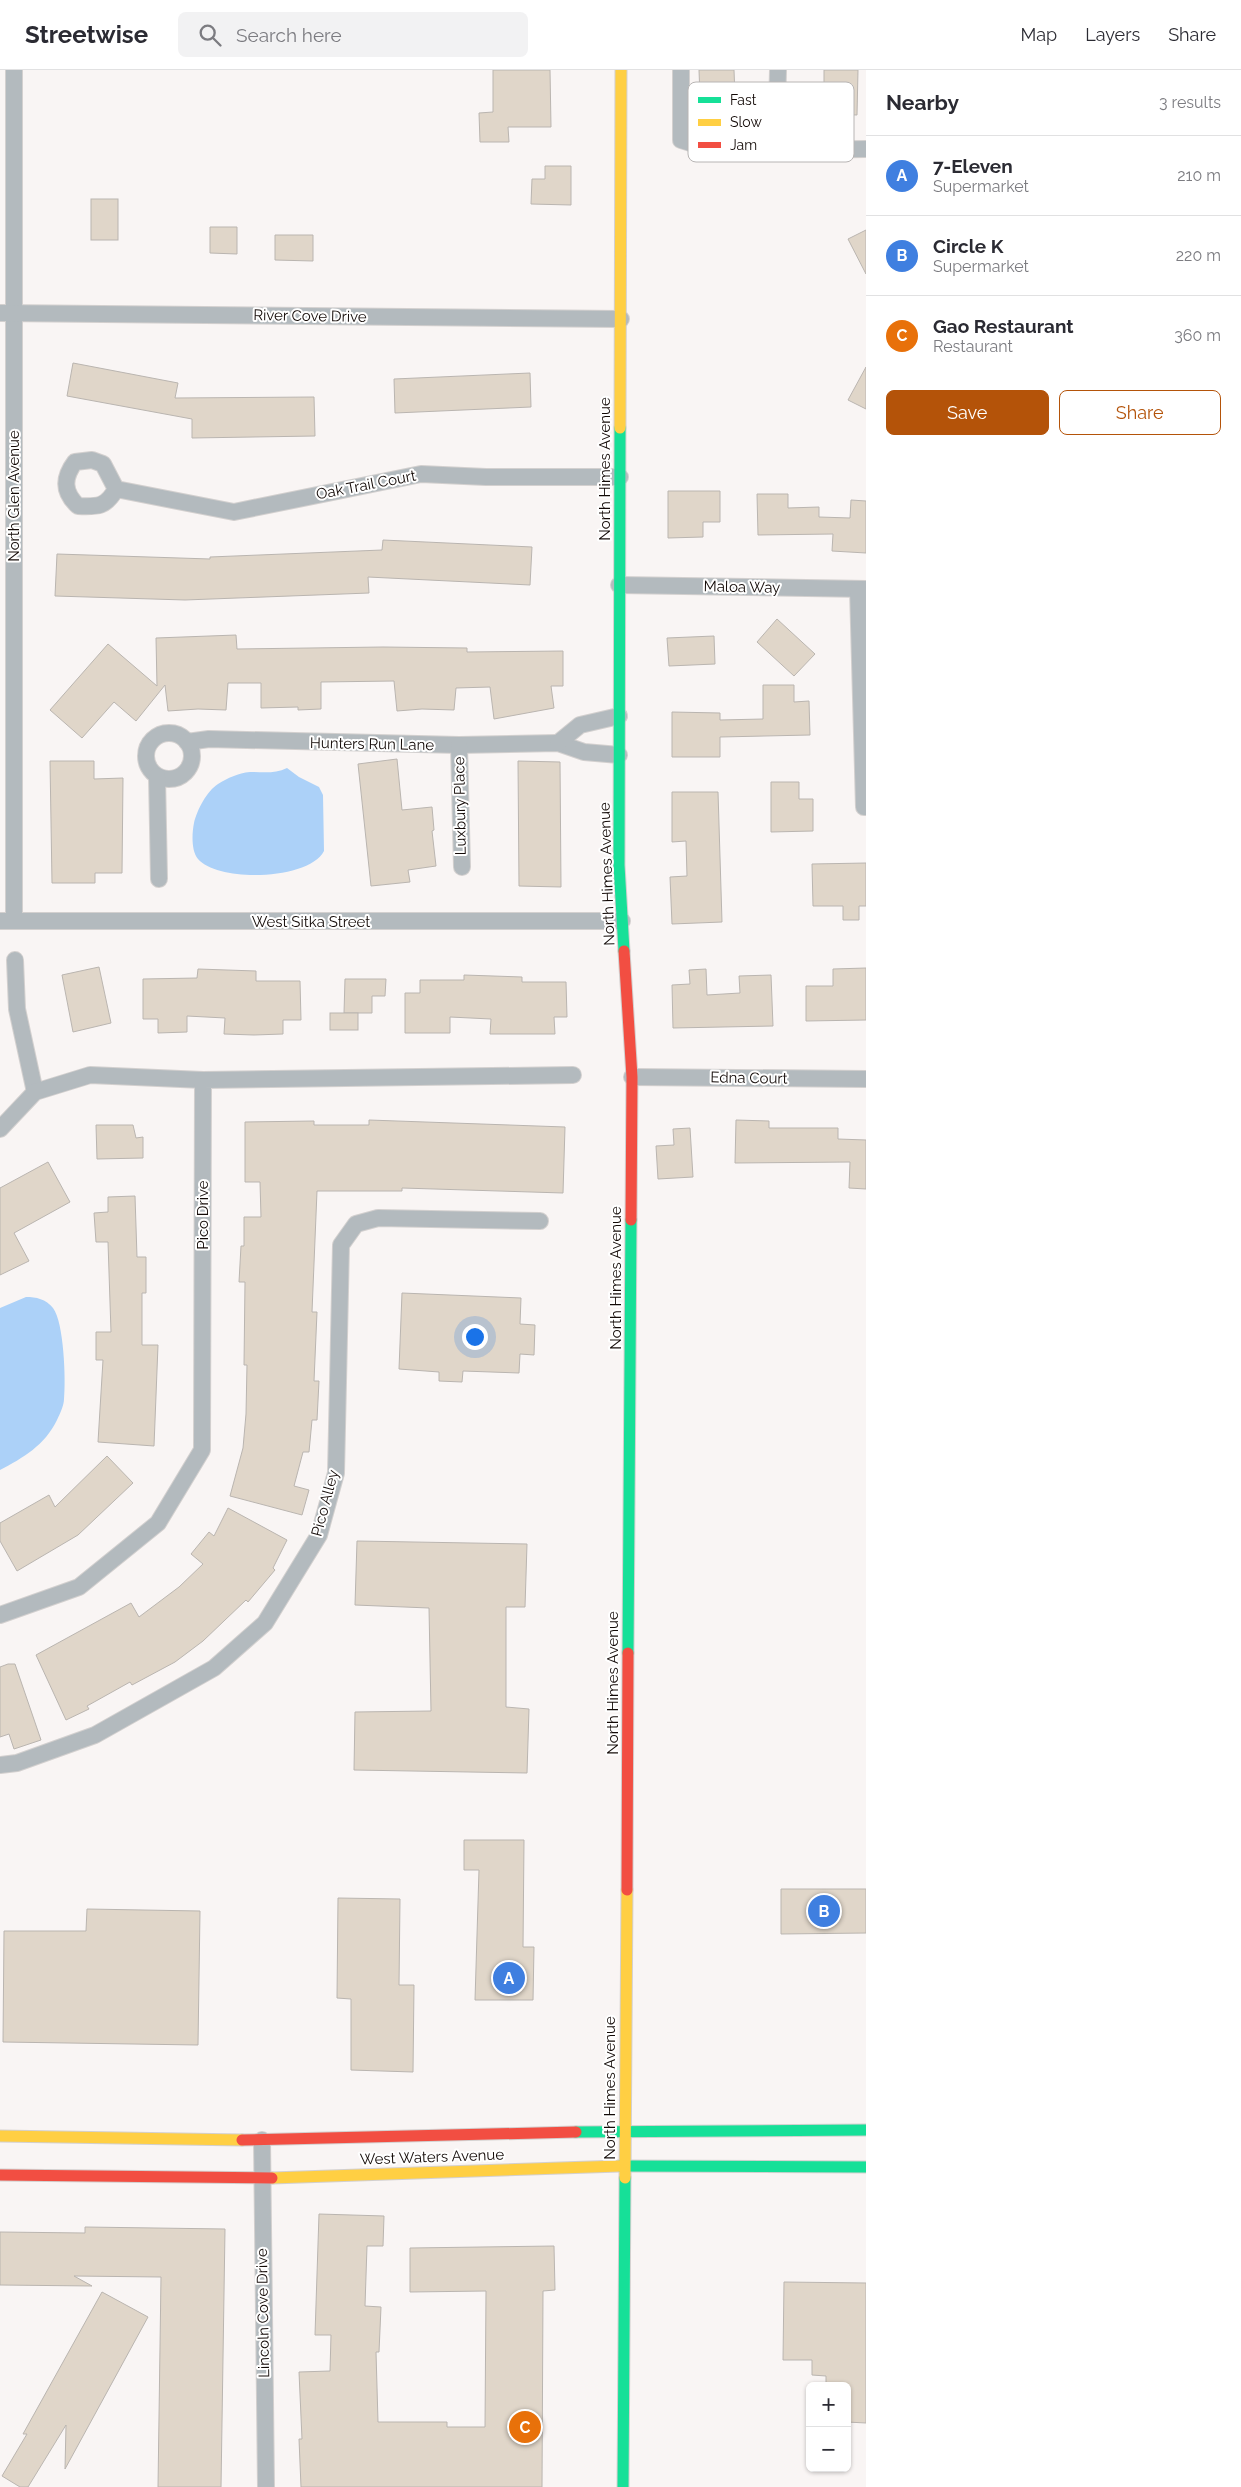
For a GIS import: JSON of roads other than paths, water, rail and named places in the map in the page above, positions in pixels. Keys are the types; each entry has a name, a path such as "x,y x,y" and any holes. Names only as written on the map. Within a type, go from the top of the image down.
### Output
{"street":[{"name":"North Glen Avenue","path":"7,921 7,313 14,70"},
{"name":"North Himes Avenue","path":"621,70 619,865 632,1077 623,2487"},
{"path":"681,70 681,140 688,142"},
{"name":"River Cove Drive","path":"7,313 621,319"},
{"name":"Oak Trail Court","path":"116,489 234,512 420,474 486,477 620,477"},
{"name":"Maloa Way","path":"619,585 862,589"},
{"path":"862,589 864,807 866,807"},
{"path":"558,743 580,725 619,716"},
{"name":"Hunters Run Lane","path":"158,878 157,776 147,764 146,753 149,745 156,737 164,734 172,734 187,742 209,739 459,745 558,743 584,752 619,755"},
{"path":"157,776 168,779 184,774 190,765 192,755 187,742"},
{"name":"Luxbury Place","path":"459,745 462,866"},
{"name":"West Sitka Street","path":"7,921 622,922"},
{"path":"15,960 17,1009 35,1092"},
{"path":"0,1129 35,1092 90,1075 203,1080 573,1075"},
{"name":"Edna Court","path":"632,1077 866,1079"},
{"name":"Pico Drive","path":"0,1615 79,1586 158,1523 202,1450 203,1080"},
{"name":"Pico Alley","path":"0,1765 17,1763 95,1735 214,1668 265,1623 320,1535 336,1473 341,1245 356,1224 378,1218 540,1221"},
{"name":"West Waters Avenue","path":"0,2136 262,2140 625,2131 866,2130"},
{"name":"Lincoln Cove Drive","path":"262,2140 266,2487"},
{"name":"West Waters Avenue","path":"0,2175 262,2178 625,2166 866,2166"}],"water":[{"path":"287,768 299,777 319,787 323,795 324,851 315,861 301,868 283,873 243,875 209,867 198,859 193,847 194,823 197,812 210,791 218,784 241,773 273,772"},
{"path":"26,1297 44,1301 53,1308 57,1315 62,1338 65,1379 64,1401 62,1410 52,1429 40,1444 17,1461 0,1470 0,1308"}],"place":[{"name":"Circle K","path":"824,1911"},
{"name":"7-Eleven","path":"509,1978"},
{"name":"Gao Restaurant","path":"525,2427"}]}
